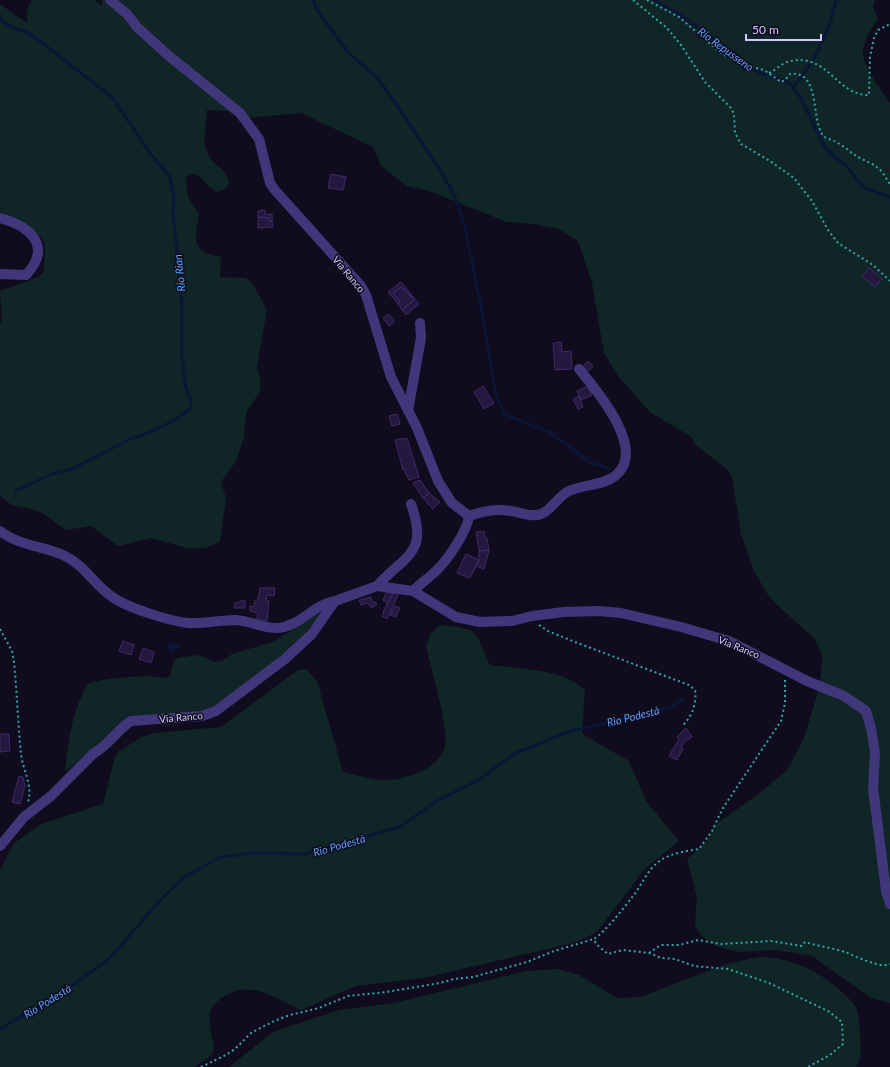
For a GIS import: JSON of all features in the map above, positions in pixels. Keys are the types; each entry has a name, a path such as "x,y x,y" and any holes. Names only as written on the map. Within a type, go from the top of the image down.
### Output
{"street":[{"name":"Via Ranco","path":"110,0 127,14 137,27 169,56 240,113 251,126 259,139 270,183 274,189 361,286 366,295 391,377 408,411 438,481 452,503 469,516"},
{"path":"0,218 21,226 34,236 38,244 35,266 26,275 0,274"},
{"path":"408,411 421,338 420,323"},
{"path":"413,591 437,570 446,559 468,524 469,516 489,510 512,511 531,515 541,514 568,491 607,481 615,476 625,466 627,454 619,427 609,407 579,369"},
{"path":"377,586 413,553 417,540 418,527 411,504"},
{"path":"0,532 10,539 64,556 80,566 112,597 140,610 187,623 237,620 268,628 278,628 292,625 320,607 335,601"},
{"name":"Via Ranco","path":"0,846 24,817 51,796 94,753 103,748 122,727 131,721 202,716 216,711 285,659 312,634 335,601 377,586 413,591 456,616 480,622 598,611 621,613 681,627 729,641 844,696 866,711 871,728 875,753 873,788 886,891 890,904"}],"path":[{"path":"633,0 667,28 681,45 705,82 731,108 734,114 735,133 741,144 794,178 812,201 834,238 845,248 873,265 890,281"},
{"path":"647,0 679,17 722,54 745,65 764,70 781,82 790,74 802,75 810,84 815,115 822,135 826,139 839,143 860,158 879,168 890,184"},
{"path":"769,73 787,62 796,60 812,61 819,64 852,90 869,95 870,57 874,38 878,30 890,24"},
{"path":"532,616 538,624 548,631 689,685 695,690 696,700 690,719 682,726"},
{"path":"0,629 10,646 14,662 21,755 24,772 30,787 24,817"},
{"path":"201,1067 235,1049 251,1033 274,1021 290,1015 319,1008 348,996 379,993 473,977 527,962 554,951 594,939 603,933 607,926 633,897 647,875 661,861 678,853 699,849 712,831 723,808 781,721 785,703 785,677 790,671"},
{"path":"594,939 596,944 608,954 623,950 649,953 661,958 675,959 694,966 728,968 769,983 828,1011 842,1022 843,1044 830,1055 808,1067"},
{"path":"649,953 661,945 679,945 698,940 721,944 771,941 802,946 805,942 845,952 868,961 887,965 890,964"}],"green space":[{"path":"32,0 94,0 102,6 102,0 875,0 873,6 878,19 864,44 864,59 871,75 890,103 890,1003 871,998 812,956 775,950 740,952 718,947 709,942 700,934 695,925 697,897 687,859 707,841 715,825 761,792 787,770 804,738 820,685 822,656 815,639 776,604 768,595 754,571 741,534 732,477 727,469 694,444 693,438 650,412 618,376 604,353 592,283 578,241 559,229 533,224 507,222 429,191 407,186 381,166 373,147 301,113 247,118 226,111 207,110 205,141 207,153 224,172 229,183 225,189 218,192 196,175 192,174 186,177 188,197 199,214 196,231 197,243 199,248 204,252 221,257 220,277 246,278 253,284 267,310 257,367 260,379 260,392 246,412 244,437 236,461 221,482 226,498 220,542 205,548 187,548 151,538 118,546 91,526 66,530 43,514 9,503 0,495 0,323 2,320 0,291 39,277 44,272 45,244 41,237 0,212 0,4 28,24 27,11"},
{"path":"322,612 300,641 224,701 204,712 132,718 65,772 74,717 87,684 101,680 124,677 167,677 170,676 173,663 177,658 198,655 215,662 222,661 232,654 272,642"},
{"path":"440,625 463,628 474,633 478,638 490,665 553,673 565,677 585,690 582,734 629,761 646,801 679,841 645,869 596,933 573,943 424,978 356,986 301,1010 263,992 243,990 233,992 223,997 212,1008 210,1013 210,1022 214,1051 208,1058 194,1067 0,1067 0,870 14,843 41,824 103,804 115,756 141,737 155,733 221,727 298,670 306,669 317,681 343,772 379,780 388,780 398,779 418,773 428,768 436,762 442,754 446,738 442,713 426,647 430,634"},
{"path":"758,957 782,960 804,967 825,978 851,1001 856,1007 858,1013 861,1043 861,1055 856,1067 229,1067 273,1032 339,1010 394,1003 526,971 558,969 579,975 617,998 640,997 726,964"}],"water":[{"path":"179,643 180,648 175,648 175,651 169,652 168,644"}],"building":[{"path":"331,174 346,177 343,190 328,188"},
{"path":"265,210 265,214 272,214 272,221 269,221 269,218 258,217 258,211"},
{"path":"258,217 269,218 269,221 272,221 273,227 258,228"},
{"path":"869,268 882,279 875,287 862,276"},
{"path":"401,282 419,304 406,315 402,310 414,300 406,290 401,287 393,293 400,302 398,304 388,292"},
{"path":"401,287 414,300 402,310 398,304 400,302 393,293"},
{"path":"389,314 394,322 389,326 383,318"},
{"path":"561,342 562,352 571,351 572,369 555,370 553,343"},
{"path":"588,361 593,366 589,371 583,367"},
{"path":"483,386 494,403 484,409 474,392"},
{"path":"588,386 592,395 581,400 577,391"},
{"path":"579,396 583,407 578,409 573,399"},
{"path":"397,414 400,424 392,426 389,416"},
{"path":"407,438 419,477 409,480 404,469 403,470 395,440"},
{"path":"420,480 429,493 423,498 413,483"},
{"path":"429,493 440,502 433,509 423,498"},
{"path":"484,531 489,550 479,551 476,532"},
{"path":"489,550 484,569 476,566 479,560 479,551"},
{"path":"466,554 479,560 470,578 457,573"},
{"path":"260,588 275,588 274,596 267,595 266,601 269,601 267,621 257,619 258,613 250,611 250,606 254,607 255,600 258,600"},
{"path":"387,591 394,591 388,604 383,600"},
{"path":"394,591 400,591 387,619 382,616 384,613 383,612"},
{"path":"371,597 373,603 375,602 377,604 372,608 367,603 361,605 359,600"},
{"path":"245,600 245,608 234,608 235,603"},
{"path":"395,606 400,608 396,617 390,615"},
{"path":"123,641 134,645 131,655 119,651"},
{"path":"143,648 154,652 151,663 139,659"},
{"path":"686,728 692,737 684,742 681,748 683,749 677,760 669,756 679,739 677,737"},
{"path":"0,734 9,734 10,751 0,752"},
{"path":"19,776 23,777 25,786 20,804 12,802"}],"waterway":[{"path":"313,0 317,10 347,51 378,79 443,175 455,197 465,227 496,395 504,414 551,433 591,463 610,469"},
{"name":"Rio Repusseno","path":"654,0 677,13 723,45 756,71 787,82 793,87 802,100 825,148 847,167 863,187 890,197"},
{"path":"793,87 808,68 820,46 830,23 836,0"},
{"name":"Rio Rian","path":"0,19 9,26 28,33 41,42 112,97 149,152 170,177 174,198 173,213 182,305 182,357 186,388 191,400 190,409 171,422 148,433 130,439 72,469 52,474 15,491"},
{"name":"Rio Podestà","path":"0,1029 64,991 108,960 165,895 186,876 221,857 253,853 306,854 401,826 437,801 478,780 516,753 568,732 670,707 684,699"}]}
